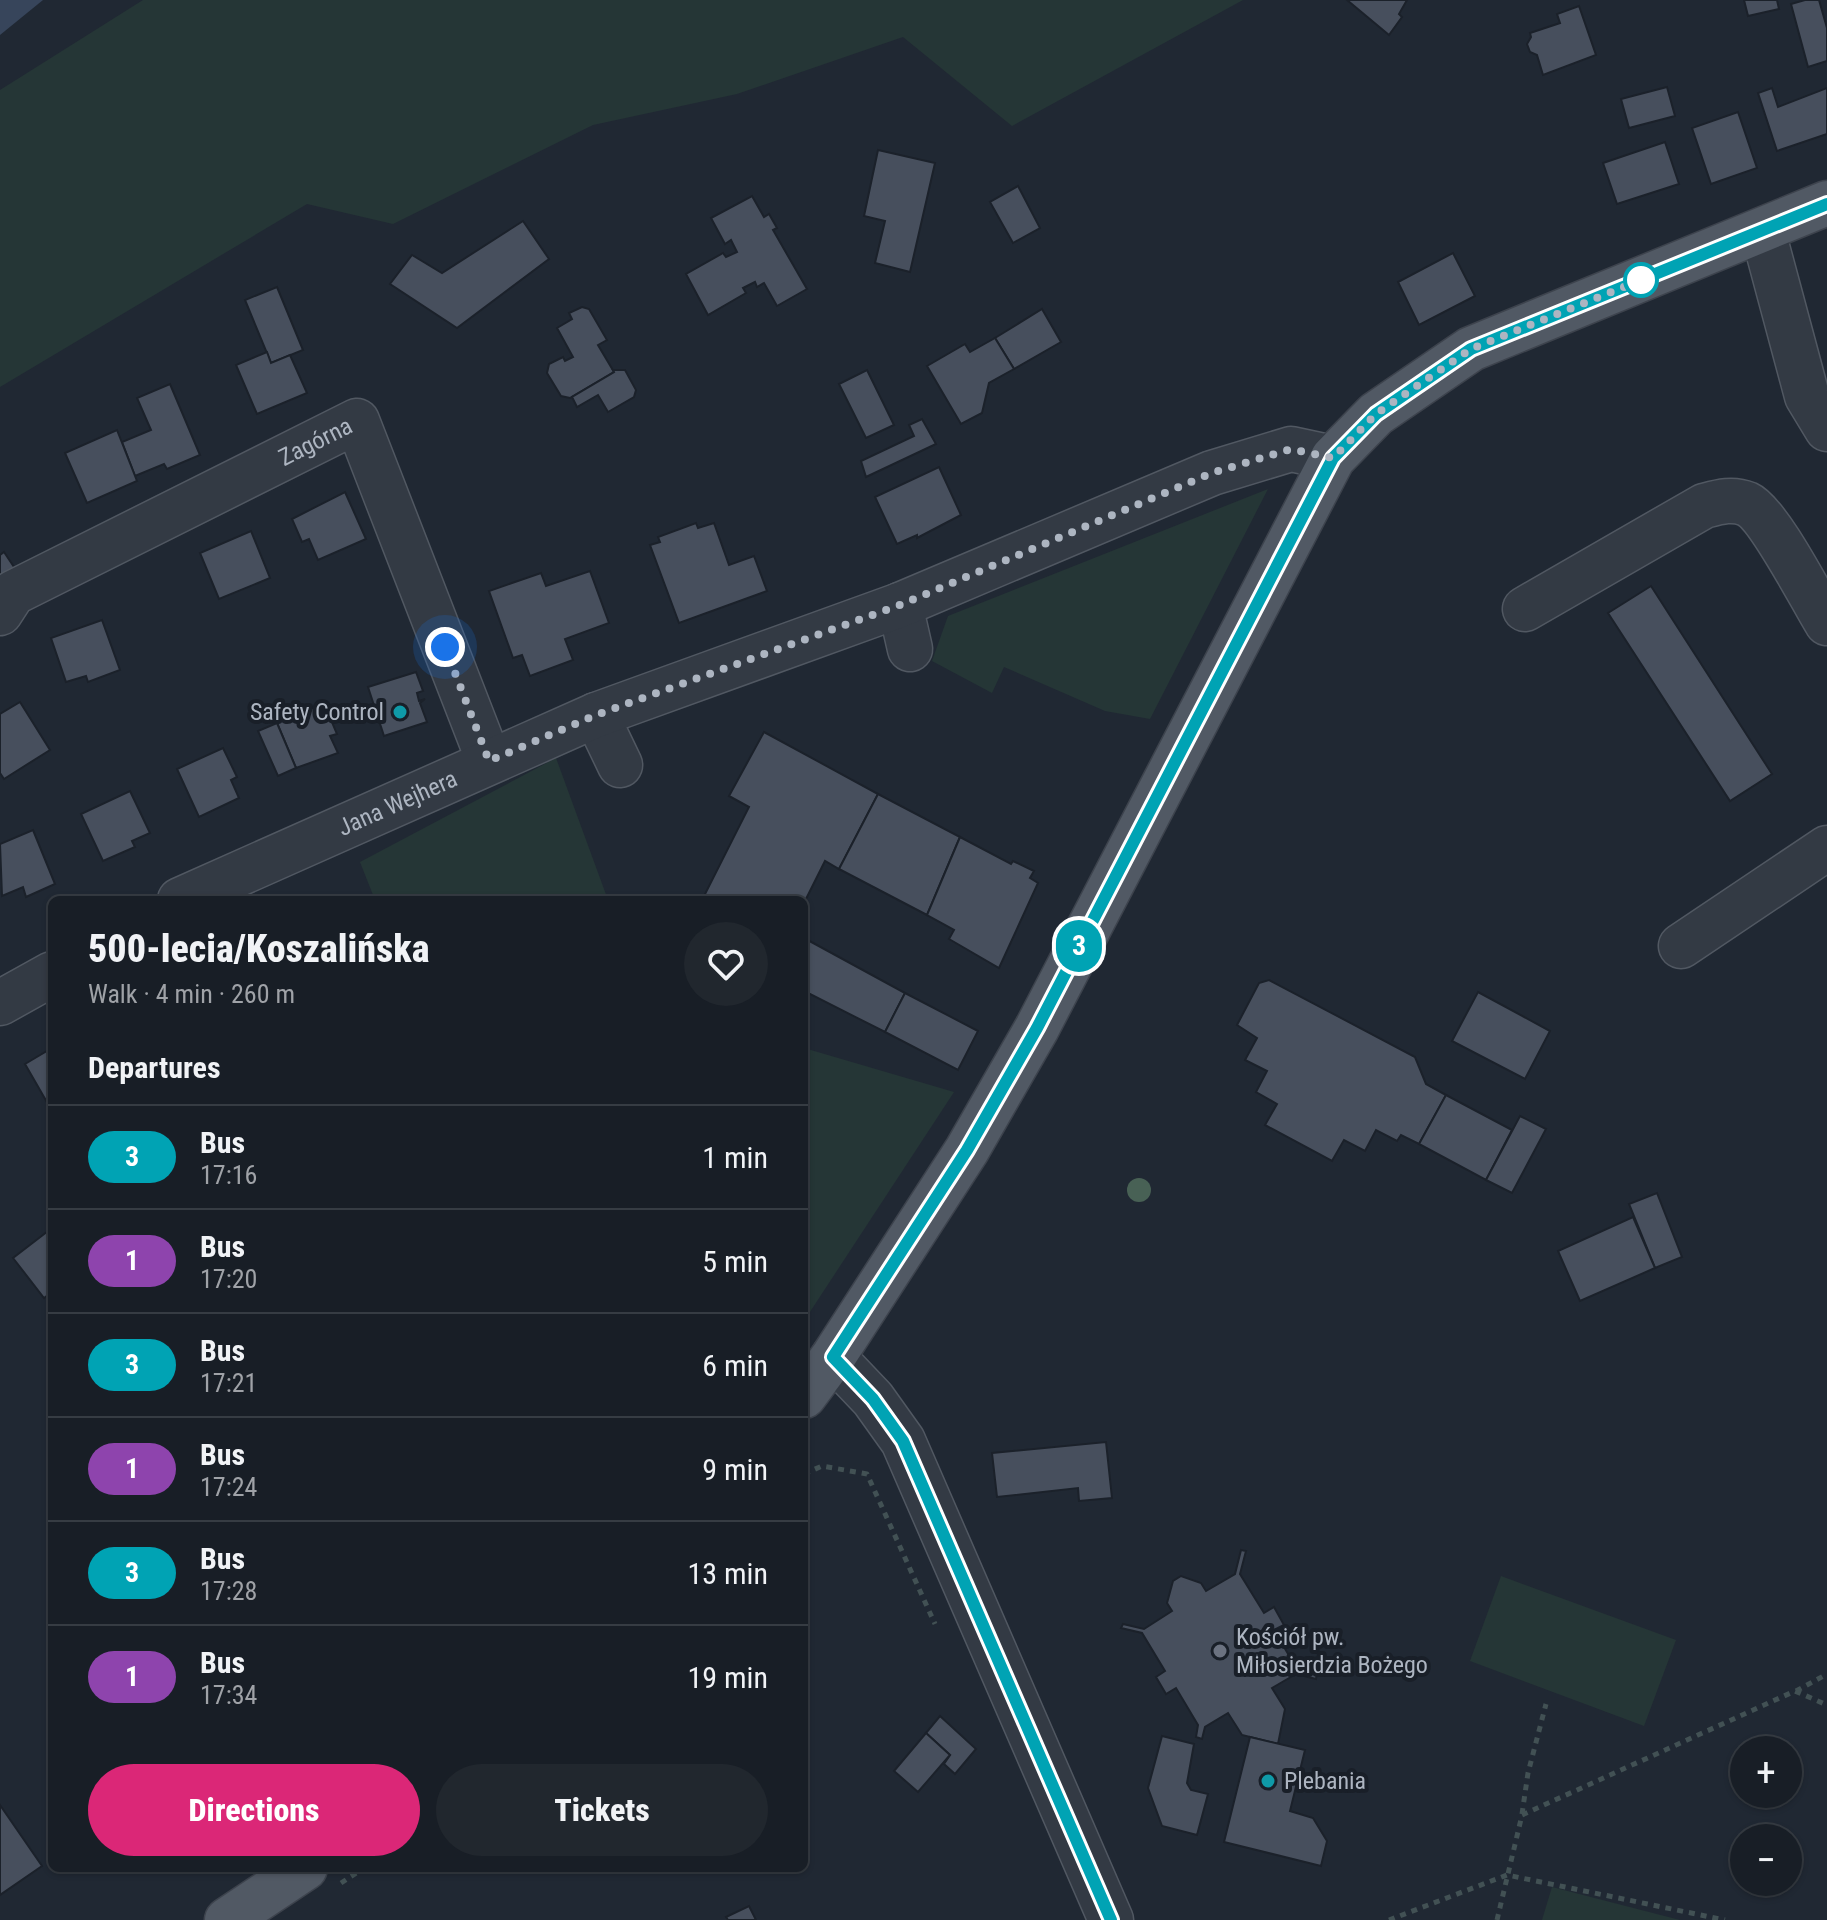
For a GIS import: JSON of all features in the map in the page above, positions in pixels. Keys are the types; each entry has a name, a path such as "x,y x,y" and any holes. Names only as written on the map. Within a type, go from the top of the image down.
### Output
{"main road":[{"path":"808,1391 967,1150 1037,1028 1333,458 1376,414 1471,349 1763,232 1827,203"},
{"path":"227,1920 299,1872"}],"street":[{"path":"1763,232 1807,396 1827,429"},
{"name":"Zagórna","path":"0,613 13,593 357,421 489,761"},
{"name":"Jana Wejhera","path":"189,896 596,715 900,605 1212,473 1291,449 1333,458"},
{"path":"1525,609 1704,506 1728,500 1749,505 1769,526 1827,623"},
{"path":"900,605 910,649"},
{"path":"596,715 620,765"},
{"path":"1681,946 1827,848"},
{"path":"0,1003 48,976"},
{"path":"833,1357 873,1399 903,1441 1111,1920"}],"path":[{"path":"808,1472 822,1466 867,1474 940,1635"},
{"path":"1522,1815 1827,1674"},
{"path":"1795,1691 1827,1705"},
{"path":"1497,1920 1546,1704"},
{"path":"1389,1920 1507,1875 1725,1920"}],"shaded area":[{"path":"143,0 1243,0 1012,126 903,37 737,94 593,125 393,224 307,204 0,387 0,90"},
{"path":"1268,489 1150,719 1105,711 1004,667 992,693 932,661 948,616"},
{"path":"556,758 607,896 373,896 360,862"},
{"path":"808,1049 954,1092 808,1315"},
{"path":"1501,1576 1676,1640 1644,1726 1470,1661"},
{"path":"1552,1887 1680,1920 1542,1920"}],"water":[{"path":"0,0 43,0 0,35"}],"building":[{"path":"1347,0 1407,0 1399,14 1402,17 1389,35"},
{"path":"1744,0 1777,0 1779,9 1748,16"},
{"path":"1819,0 1827,28 1827,61 1808,67 1791,4"},
{"path":"1579,6 1596,55 1543,75 1537,55 1530,52 1527,44 1530,33 1560,23 1557,14"},
{"path":"1667,87 1675,116 1629,128 1621,99"},
{"path":"1772,88 1778,107 1827,88 1827,134 1777,151 1758,93"},
{"path":"1738,112 1757,168 1711,184 1692,128"},
{"path":"1665,142 1679,184 1617,204 1603,163"},
{"path":"878,150 935,163 910,272 875,263 885,221 864,216"},
{"path":"1018,186 1040,228 1013,243 990,202"},
{"path":"752,196 764,217 769,214 777,228 773,230 807,289 777,306 764,283 757,287 755,282 743,288 746,293 708,315 686,274 723,253 726,257 737,252 731,240 725,244 711,218"},
{"path":"523,221 549,259 457,328 390,284 412,255 442,273"},
{"path":"1453,253 1475,296 1419,325 1398,282"},
{"path":"277,287 303,350 271,363 245,300"},
{"path":"582,307 589,309 607,340 598,345 614,372 570,398 561,396 547,373 549,364 563,357 565,361 573,357 557,328 572,319 569,313"},
{"path":"1042,309 1061,342 1014,369 995,338"},
{"path":"995,338 1014,369 989,383 982,413 961,424 927,366 965,344 970,352"},
{"path":"267,352 271,363 290,355 307,393 257,414 236,365"},
{"path":"613,370 625,370 636,390 634,397 608,412 598,395 577,407 572,397"},
{"path":"867,370 894,425 866,438 839,384"},
{"path":"170,384 200,455 167,469 164,464 135,476 122,442 151,430 137,398"},
{"path":"922,419 936,444 866,477 861,461 914,436 909,425"},
{"path":"117,430 137,481 87,503 65,453"},
{"path":"939,467 961,515 917,538 917,535 897,544 875,497"},
{"path":"345,492 366,539 318,560 309,539 302,542 292,519"},
{"path":"696,523 698,528 714,523 729,565 754,556 767,591 679,623 650,545 660,542 658,537"},
{"path":"251,531 270,578 219,599 200,553"},
{"path":"4,552 18,573 0,584 0,555"},
{"path":"590,571 609,623 565,639 573,660 530,676 522,655 513,658 489,591 541,573 546,586"},
{"path":"1651,586 1772,774 1730,801 1608,613"},
{"path":"102,620 120,670 88,682 86,676 66,682 51,638"},
{"name":"Safety Control","path":"416,672 423,691 417,693 419,701 425,699 420,703 427,722 384,736 368,687"},
{"path":"20,702 50,750 4,779 0,773 0,714"},
{"path":"324,703 337,734 330,736 338,753 296,768 277,723"},
{"path":"277,723 296,768 278,776 258,731"},
{"path":"764,732 878,794 839,869 825,861 808,896 704,896 749,807 729,796"},
{"path":"223,748 237,777 231,780 239,798 199,817 177,769"},
{"path":"130,791 150,833 132,841 135,847 103,861 81,814"},
{"path":"878,794 960,837 927,915 839,869"},
{"path":"33,830 55,884 26,897 23,887 2,896 0,844"},
{"path":"960,837 1011,864 1013,861 1034,871 1030,878 1038,883 999,968 949,939 954,930 927,915"},
{"path":"808,940 905,993 885,1032 808,993"},
{"path":"1269,980 1415,1057 1426,1084 1446,1095 1419,1144 1401,1135 1397,1141 1376,1130 1365,1151 1344,1140 1332,1161 1265,1125 1277,1104 1256,1092 1267,1071 1245,1060 1257,1038 1237,1025 1259,983"},
{"path":"1478,992 1550,1031 1525,1079 1452,1041"},
{"path":"905,993 978,1031 958,1070 885,1032"},
{"path":"48,1050 48,1104 25,1064"},
{"path":"1446,1095 1512,1130 1486,1180 1419,1144"},
{"path":"1520,1116 1546,1129 1512,1193 1486,1180"},
{"path":"1657,1193 1682,1257 1655,1268 1629,1204"},
{"path":"1633,1217 1655,1268 1580,1301 1558,1251"},
{"path":"48,1231 48,1295 44,1298 13,1258"},
{"path":"1106,1442 1112,1498 1079,1501 1078,1488 997,1497 992,1453"},
{"name":"Kościół pw. Miłosierdzia Bożego","path":"1241,1550 1246,1551 1240,1574 1264,1613 1274,1607 1284,1625 1274,1630 1297,1669 1317,1673 1316,1679 1296,1674 1272,1688 1285,1709 1278,1744 1242,1735 1228,1713 1205,1727 1202,1739 1196,1737 1198,1725 1176,1688 1166,1694 1156,1677 1165,1671 1142,1633 1121,1628 1123,1624 1144,1629 1172,1611 1167,1603 1173,1581 1181,1576 1201,1583 1206,1591 1235,1574"},
{"path":"940,1716 976,1749 955,1774 944,1764 950,1755 926,1733"},
{"path":"926,1733 950,1755 918,1792 894,1771"},
{"path":"1162,1736 1194,1744 1187,1783 1191,1790 1208,1794 1197,1835 1162,1826 1148,1788"},
{"name":"Plebania","path":"1250,1737 1305,1750 1290,1811 1313,1818 1327,1841 1321,1866 1224,1842"},
{"path":"0,1805 42,1866 0,1895"},
{"path":"749,1906 756,1920 728,1920 726,1917"}],"bus line":[{"name":"3","path":"1111,1920 903,1441 873,1399 833,1357 967,1150 1037,1028 1333,458 1376,414 1471,349 1827,204"}],"place":[{"name":"Safety Control","path":"400,712"},
{"name":"Kościół pw. Miłosierdzia Bożego","path":"1220,1651"},
{"name":"Plebania","path":"1268,1781"}],"route":[{"path":"445,647 489,761 596,715 900,605 1212,473 1291,449 1333,458 1376,414 1471,349 1641,280"}]}
